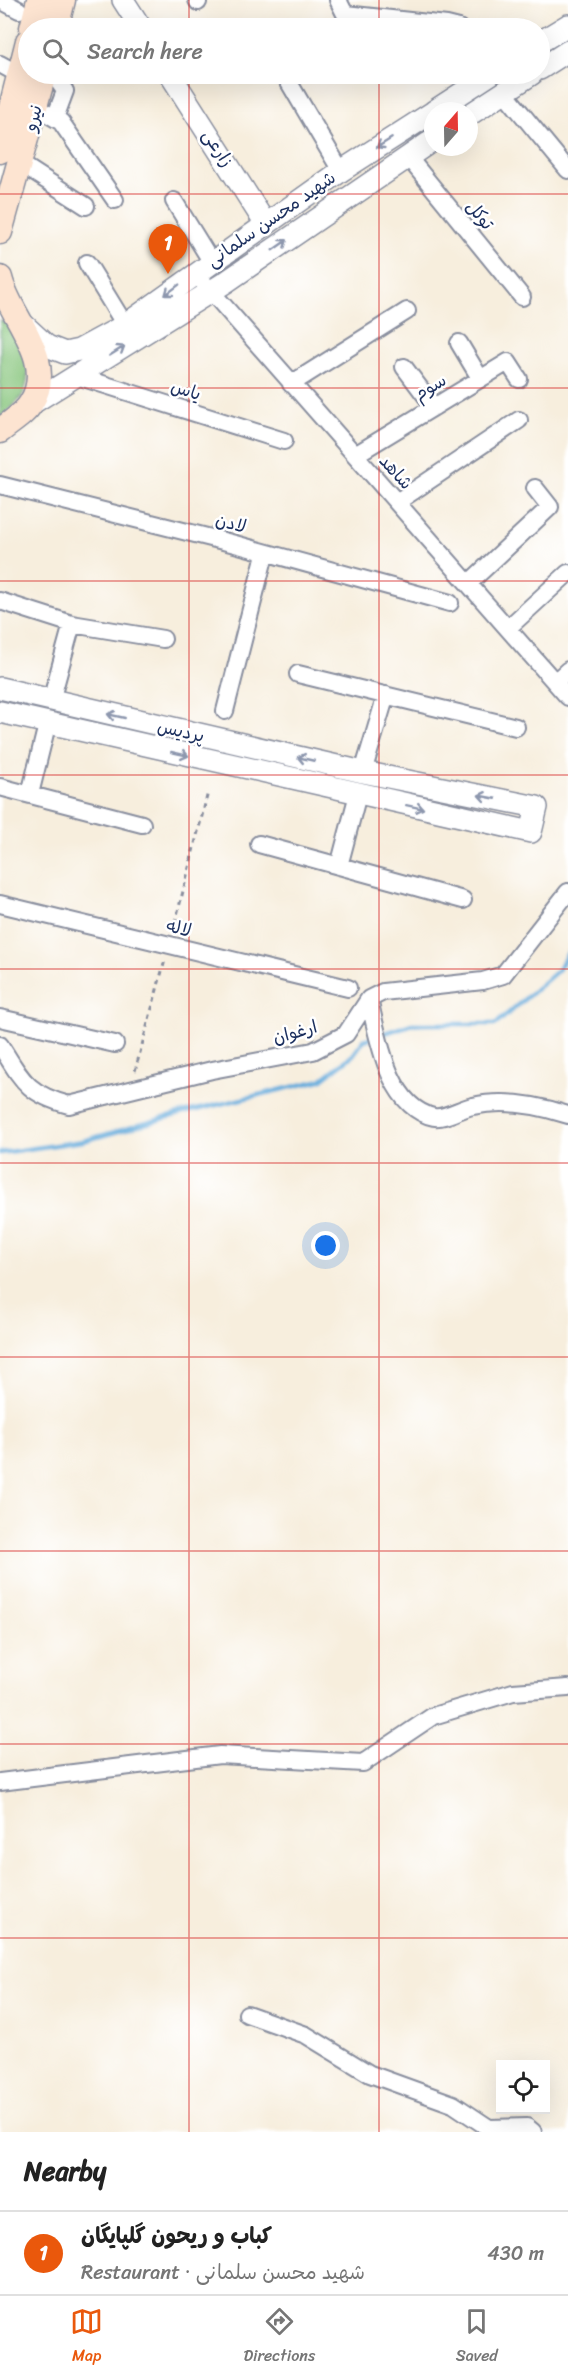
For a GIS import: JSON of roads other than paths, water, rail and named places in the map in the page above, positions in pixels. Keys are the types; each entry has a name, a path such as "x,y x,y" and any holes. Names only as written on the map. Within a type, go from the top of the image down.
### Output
{"main road":[{"path":"58,18 63,0"},
{"name":"نیرو","path":"0,147 10,69"},
{"name":"نیرو","path":"0,232 21,164 45,113 44,84"},
{"path":"0,278 10,316 38,366 37,384 31,404 0,431"}],"street":[{"path":"0,0 30,13"},
{"path":"127,1 136,18"},
{"path":"342,7 406,18"},
{"path":"550,36 568,25"},
{"path":"550,63 568,51"},
{"path":"60,84 65,91 45,113 114,200"},
{"name":"زارعی","path":"176,84 265,223"},
{"path":"290,84 341,171"},
{"name":"شهید محسن سلمانی","path":"448,102 476,84"},
{"path":"478,109 515,84"},
{"path":"503,91 568,170"},
{"name":"شهید محسن سلمانی","path":"10,316 47,346 65,353 79,350 125,325 265,223 424,117"},
{"name":"شهید محسن سلمانی","path":"31,404 212,291 424,146"},
{"name":"توکل","path":"408,157 522,297"},
{"path":"21,164 86,207"},
{"name":"شاهد","path":"174,201 212,291 291,384 568,697"},
{"path":"87,262 125,325"},
{"path":"291,384 407,311"},
{"path":"459,343 480,378"},
{"name":"سوم","path":"355,455 508,362 519,379"},
{"path":"405,367 434,407"},
{"name":"یاس","path":"77,376 284,441"},
{"path":"397,502 519,420"},
{"name":"لادن","path":"0,485 450,603"},
{"path":"469,583 550,507 536,488"},
{"path":"225,711 265,554"},
{"path":"508,628 568,573"},
{"path":"0,601 72,624 163,639"},
{"path":"30,794 51,701 72,624"},
{"path":"555,682 568,670"},
{"path":"298,674 516,727"},
{"name":"پردیس","path":"0,688 363,772 537,807 531,832 0,712"},
{"path":"339,866 363,772 387,695"},
{"path":"0,787 142,824"},
{"path":"259,844 463,900"},
{"path":"568,892 503,975 483,981 383,992 369,999 381,1047 397,1089 410,1107 436,1117 473,1106 517,1103 568,1115"},
{"name":"لاله","path":"0,904 348,988"},
{"name":"ارغوان","path":"0,1045 24,1083 46,1099 69,1105 212,1070 313,1051 346,1034 369,999"},
{"path":"0,1018 115,1044"},
{"path":"0,1782 220,1755 363,1763 433,1716 513,1692 568,1688"},
{"path":"247,2014 306,2035 370,2074 453,2104 489,2128 527,2127 533,2132"}],"waterway":[{"path":"382,1034 412,1024 496,1024 558,970 568,953"},
{"path":"0,1153 83,1141 183,1113 321,1080 353,1055 364,1040 374,1037"}],"place":[{"name":"کباب و ریحون گلپایگان","path":"168,274"}]}
